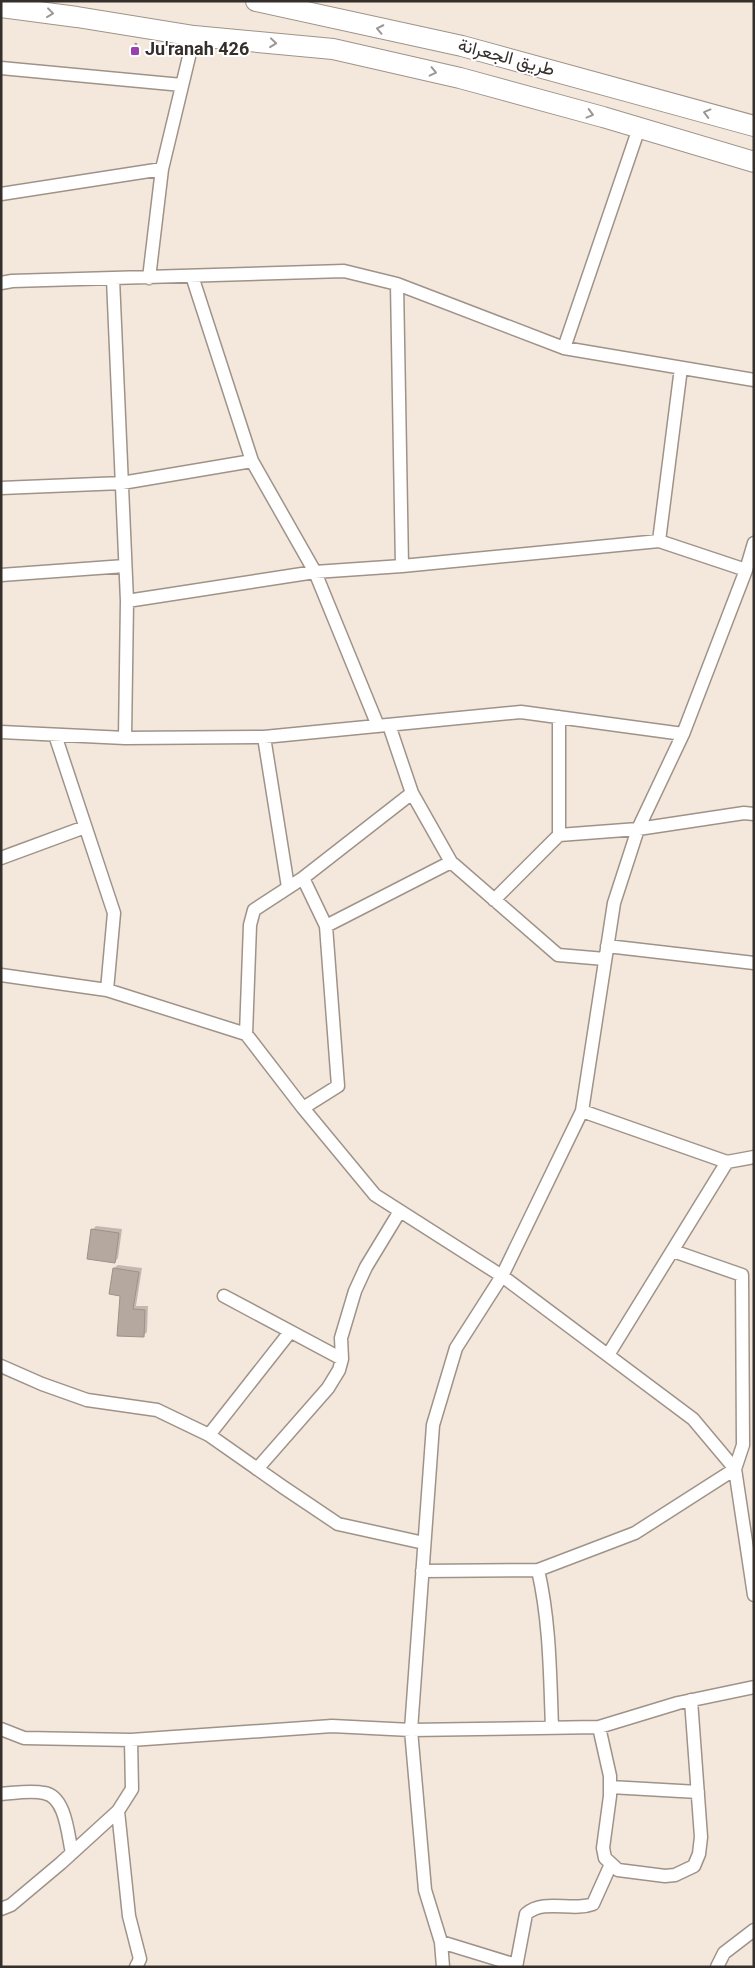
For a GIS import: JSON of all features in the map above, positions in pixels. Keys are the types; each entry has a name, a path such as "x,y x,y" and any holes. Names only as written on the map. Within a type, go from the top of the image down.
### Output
{"main road":[{"name":"طريق الجعرانة","path":"256,1 462,46 754,126"},
{"path":"1,7 77,16 194,36 333,49 460,78 754,162"}],"street":[{"path":"149,278 162,169 194,36"},
{"path":"1,68 182,85"},
{"path":"564,348 639,128"},
{"path":"1,194 162,169"},
{"path":"1,283 12,281 344,271 397,284 564,348 754,380"},
{"path":"192,276 252,461 315,572 384,725 412,794 451,862 558,955 605,959"},
{"path":"113,279 127,601 125,738"},
{"path":"397,284 402,566"},
{"path":"659,541 681,368"},
{"path":"1,488 122,483 252,461"},
{"path":"127,601 315,572 402,566 659,541 750,563"},
{"path":"443,1967 441,1942 425,1890 411,1730 432,1425 456,1348 502,1276 582,1111 614,903 638,829 683,734 750,563 754,543"},
{"path":"1,575 125,566"},
{"path":"1,732 125,738 264,737 521,712 683,734"},
{"path":"559,717 560,835"},
{"path":"55,734 114,914 107,990"},
{"path":"264,737 288,887"},
{"path":"246,1034 250,925 254,910 302,878 412,794"},
{"path":"494,900 560,835 638,829 744,813 754,814"},
{"path":"1,858 85,827"},
{"path":"326,926 451,862"},
{"path":"302,878 326,926 338,1086 302,1108"},
{"path":"607,946 754,963"},
{"path":"1,975 107,990 246,1034 302,1108 375,1195 502,1276 693,1419 735,1469 750,1547 754,1595"},
{"path":"582,1111 726,1162 754,1157"},
{"path":"608,1355 726,1162"},
{"path":"257,1468 328,1388 339,1370 342,1359 341,1338 355,1291 366,1267 400,1211"},
{"path":"422,1571 538,1570 635,1533 735,1469 748,1446 742,1275 673,1251"},
{"path":"224,1296 342,1359"},
{"path":"209,1435 290,1332"},
{"path":"1,1366 42,1384 88,1400 157,1410 209,1435 338,1524 424,1542"},
{"path":"538,1570 542,1589 549,1655 552,1728"},
{"path":"1,1729 24,1738 131,1740 332,1726 411,1730 600,1727 691,1700 754,1687"},
{"path":"600,1727 610,1776 603,1848 605,1858 618,1870 665,1876 680,1873 694,1866 699,1854 701,1837 691,1700"},
{"path":"1,1909 11,1905 118,1811 132,1789 131,1740"},
{"path":"610,1787 698,1792"},
{"path":"1,1794 46,1793 56,1798 63,1810 72,1853"},
{"path":"118,1811 129,1916 140,1958 136,1967"},
{"path":"441,1942 516,1966 526,1914 532,1908 543,1906 586,1906 593,1904 611,1864"},
{"path":"717,1967 724,1953 754,1930"}],"building":[{"path":"91,1229 119,1233 115,1263 87,1259"},
{"path":"113,1268 139,1272 133,1309 145,1310 144,1337 117,1336 120,1296 109,1294"}],"place":[{"name":"Ju'ranah 426","path":"135,51"}]}
